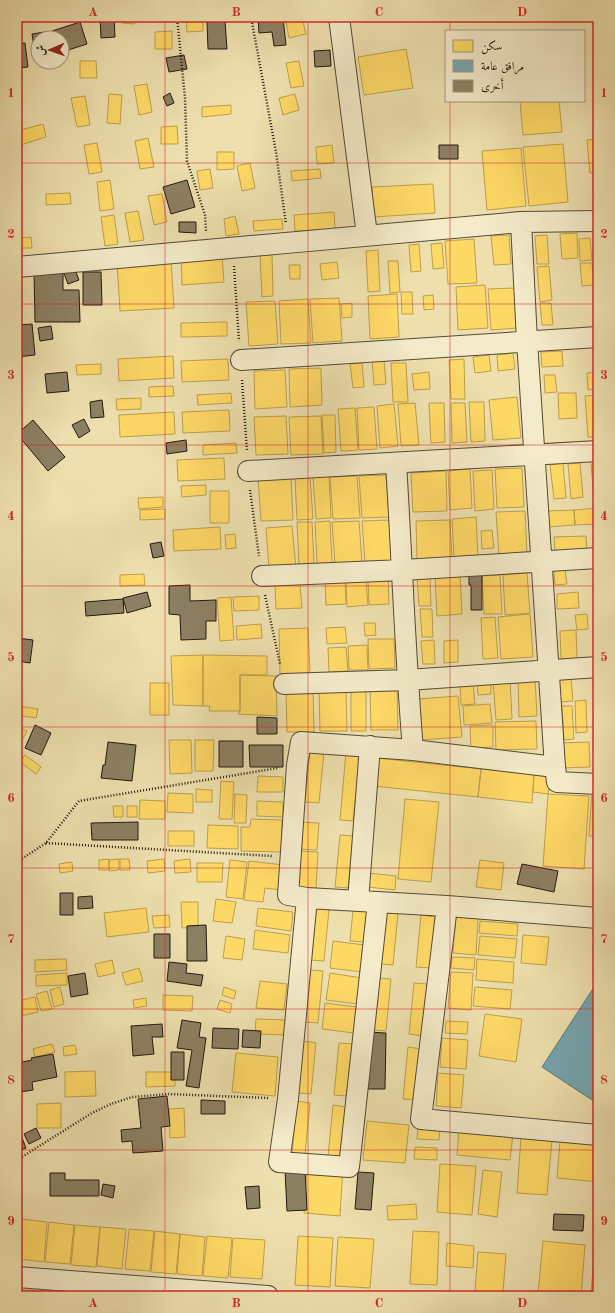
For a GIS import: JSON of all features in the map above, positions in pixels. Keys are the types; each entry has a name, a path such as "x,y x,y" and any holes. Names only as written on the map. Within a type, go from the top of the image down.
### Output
{"street":[{"path":"340,17 367,235"},
{"path":"17,267 521,222 598,221"},
{"path":"521,222 534,454 557,782 598,784"},
{"path":"241,360 598,336"},
{"path":"248,471 598,450"},
{"path":"396,463 403,570 407,680 413,750"},
{"path":"262,576 403,570 598,558"},
{"path":"284,684 407,680 598,667"},
{"path":"555,767 413,750 301,742 297,765 288,895 307,898 447,906 598,918"},
{"path":"358,901 370,746"},
{"path":"307,898 288,1099 279,1162 350,1167 378,902"},
{"path":"447,906 421,1119 598,1135"},
{"path":"17,1277 107,1290 268,1296"}],"path":[{"path":"177,17 185,98 187,161 205,216 208,250"},
{"path":"251,17 276,152 289,242"},
{"path":"17,862 46,843 79,801 297,765"},
{"path":"46,843 290,857"},
{"path":"17,1160 92,1113 111,1104 132,1097 168,1094 288,1099"}],"building: سكن":[{"path":"122,17 136,17 135,24 122,23"},
{"path":"186,17 203,17 203,31 187,32"},
{"path":"302,18 306,34 289,38 286,21"},
{"path":"172,31 172,49 155,49 155,32"},
{"path":"406,49 413,88 364,95 358,57"},
{"path":"80,61 96,61 97,78 80,78"},
{"path":"299,61 304,86 291,88 286,63"},
{"path":"147,84 152,112 139,115 134,86"},
{"path":"109,94 122,95 120,124 107,123"},
{"path":"295,94 299,110 283,115 279,98"},
{"path":"85,96 90,125 77,127 71,98"},
{"path":"520,102 559,102 562,132 523,135"},
{"path":"231,105 231,114 202,117 202,107"},
{"path":"43,124 46,137 17,146 17,131"},
{"path":"177,126 178,144 161,144 161,127"},
{"path":"148,138 154,167 140,169 135,141"},
{"path":"598,139 598,172 590,173 587,140"},
{"path":"97,143 102,172 89,174 84,145"},
{"path":"563,144 568,202 529,206 523,147"},
{"path":"332,145 334,163 317,164 316,147"},
{"path":"521,148 526,206 487,210 482,151"},
{"path":"217,152 234,152 234,169 217,170"},
{"path":"250,163 255,188 242,191 237,166"},
{"path":"210,169 213,188 200,190 197,171"},
{"path":"320,169 321,178 292,181 291,171"},
{"path":"110,180 114,209 100,211 97,182"},
{"path":"433,184 435,213 373,217 372,187"},
{"path":"70,193 71,204 46,205 46,194"},
{"path":"162,194 167,222 154,225 148,196"},
{"path":"138,211 144,240 130,242 125,213"},
{"path":"334,212 335,229 295,231 294,215"},
{"path":"114,215 118,244 105,246 101,217"},
{"path":"235,216 239,234 226,236 224,219"},
{"path":"282,219 283,229 254,231 253,221"},
{"path":"577,233 578,258 562,259 560,234"},
{"path":"509,235 511,264 494,265 491,236"},
{"path":"547,235 549,264 537,264 535,236"},
{"path":"31,237 32,248 17,248 17,238"},
{"path":"590,238 592,260 580,261 579,239"},
{"path":"474,239 477,283 448,284 445,241"},
{"path":"442,243 444,268 433,269 431,244"},
{"path":"419,244 421,271 411,272 409,245"},
{"path":"378,250 380,291 368,292 366,251"},
{"path":"222,255 224,282 182,285 181,257"},
{"path":"260,255 272,255 273,296 262,297"},
{"path":"171,260 174,308 120,311 117,263"},
{"path":"388,261 398,261 400,292 390,293"},
{"path":"337,262 339,278 322,280 320,264"},
{"path":"580,263 592,263 594,285 582,286"},
{"path":"289,265 300,265 300,279 290,279"},
{"path":"549,266 552,300 540,302 537,267"},
{"path":"485,285 488,328 458,330 456,287"},
{"path":"515,288 517,328 491,330 488,289"},
{"path":"401,292 412,292 413,314 402,314"},
{"path":"397,294 399,337 370,339 368,296"},
{"path":"433,295 434,309 424,310 423,296"},
{"path":"339,298 342,341 313,343 310,299"},
{"path":"308,299 311,343 281,344 279,301"},
{"path":"275,301 278,344 249,346 246,302"},
{"path":"352,303 352,317 342,318 341,304"},
{"path":"540,303 551,303 553,325 542,325"},
{"path":"227,322 227,336 181,337 181,323"},
{"path":"594,348 598,348 598,371 595,371"},
{"path":"562,351 563,366 542,367 541,352"},
{"path":"513,353 515,369 498,371 497,355"},
{"path":"489,355 491,371 475,373 473,357"},
{"path":"173,356 174,378 119,381 118,359"},
{"path":"228,359 229,380 182,382 181,361"},
{"path":"464,359 465,399 451,399 449,360"},
{"path":"384,360 386,384 374,385 372,361"},
{"path":"362,363 364,387 353,388 350,364"},
{"path":"391,363 406,363 408,402 393,402"},
{"path":"101,364 101,374 77,375 76,365"},
{"path":"321,368 322,405 290,407 289,369"},
{"path":"285,370 287,407 255,409 254,371"},
{"path":"429,372 430,389 414,390 412,374"},
{"path":"598,372 598,389 588,390 587,373"},
{"path":"544,375 555,375 557,392 545,393"},
{"path":"173,386 174,396 149,397 149,387"},
{"path":"231,393 232,403 198,405 197,395"},
{"path":"558,393 576,393 577,418 559,419"},
{"path":"598,395 598,437 588,437 585,396"},
{"path":"517,397 521,438 493,440 489,400"},
{"path":"141,398 141,409 117,410 116,399"},
{"path":"469,402 484,402 485,441 471,442"},
{"path":"415,403 419,445 401,446 398,404"},
{"path":"429,403 444,403 445,442 431,443"},
{"path":"451,403 465,403 467,442 452,443"},
{"path":"394,404 398,446 380,448 377,406"},
{"path":"374,407 377,449 359,450 357,408"},
{"path":"355,408 358,450 341,451 338,409"},
{"path":"229,410 230,431 183,433 182,412"},
{"path":"174,412 175,434 120,437 119,415"},
{"path":"322,415 335,415 336,452 324,453"},
{"path":"286,416 288,454 256,455 254,417"},
{"path":"321,416 323,454 291,455 289,417"},
{"path":"236,443 237,453 203,455 203,445"},
{"path":"224,458 225,479 178,481 177,460"},
{"path":"563,463 566,498 554,499 550,465"},
{"path":"580,463 583,497 571,499 568,464"},
{"path":"598,463 598,498 594,498 591,464"},
{"path":"522,468 524,507 497,508 495,469"},
{"path":"470,469 472,508 450,510 448,471"},
{"path":"492,470 494,509 475,511 473,471"},
{"path":"446,471 447,511 413,512 411,473"},
{"path":"386,475 389,517 362,518 359,476"},
{"path":"329,476 331,518 316,519 313,477"},
{"path":"357,476 360,518 333,519 330,477"},
{"path":"291,477 293,520 261,521 258,478"},
{"path":"310,477 313,519 297,520 295,478"},
{"path":"206,485 206,495 182,497 181,486"},
{"path":"210,491 229,491 229,523 210,523"},
{"path":"163,497 163,507 139,509 138,498"},
{"path":"598,508 598,524 575,525 574,510"},
{"path":"165,509 165,519 140,520 140,510"},
{"path":"574,510 575,525 548,527 547,511"},
{"path":"525,511 527,555 499,557 496,512"},
{"path":"476,517 478,557 454,558 452,519"},
{"path":"389,520 392,561 365,563 362,521"},
{"path":"450,520 452,559 417,561 416,521"},
{"path":"330,521 332,563 317,564 315,522"},
{"path":"359,521 362,562 335,564 332,522"},
{"path":"297,522 312,522 314,564 299,565"},
{"path":"292,526 296,568 269,569 266,528"},
{"path":"220,527 221,549 174,551 173,530"},
{"path":"492,530 494,548 482,549 481,531"},
{"path":"235,534 236,548 226,549 225,535"},
{"path":"586,536 587,551 555,553 554,537"},
{"path":"565,569 567,584 555,585 554,570"},
{"path":"527,573 530,613 505,615 503,575"},
{"path":"144,574 145,585 120,586 120,575"},
{"path":"460,574 462,614 437,616 435,575"},
{"path":"500,575 502,614 484,614 482,576"},
{"path":"417,576 430,576 431,606 419,606"},
{"path":"388,579 389,604 369,605 368,580"},
{"path":"345,580 346,604 326,605 325,581"},
{"path":"366,581 368,605 347,607 346,582"},
{"path":"300,584 302,608 276,609 275,585"},
{"path":"578,592 579,608 557,609 557,594"},
{"path":"259,596 259,610 234,611 233,597"},
{"path":"231,597 234,640 220,641 217,598"},
{"path":"420,609 432,609 433,637 422,637"},
{"path":"530,614 533,657 501,659 498,617"},
{"path":"587,614 588,629 577,630 575,615"},
{"path":"495,617 498,658 483,659 481,618"},
{"path":"364,623 375,623 376,635 365,636"},
{"path":"261,624 262,638 237,640 236,626"},
{"path":"345,627 347,643 327,644 326,628"},
{"path":"308,628 310,673 280,674 279,629"},
{"path":"576,630 577,658 561,659 560,631"},
{"path":"368,639 394,639 395,668 369,669"},
{"path":"434,640 435,664 423,664 421,641"},
{"path":"458,640 458,662 444,663 444,641"},
{"path":"367,645 368,670 349,670 348,646"},
{"path":"346,647 348,671 329,672 328,648"},
{"path":"203,655 267,656 267,675 240,675 240,711 209,711 210,706 203,706"},
{"path":"203,655 203,706 173,705 171,656"},
{"path":"240,675 276,676 277,716 238,714 240,711"},
{"path":"571,678 573,701 560,702 558,679"},
{"path":"510,679 512,719 496,720 493,680"},
{"path":"535,679 537,716 519,717 518,680"},
{"path":"491,680 491,694 478,695 477,681"},
{"path":"473,682 475,704 461,705 460,683"},
{"path":"150,683 169,683 169,715 150,715"},
{"path":"370,687 397,687 398,730 371,730"},
{"path":"313,689 314,732 287,732 286,690"},
{"path":"319,689 346,689 347,731 320,731"},
{"path":"351,689 366,689 366,731 351,731"},
{"path":"458,696 462,737 421,740 418,699"},
{"path":"586,700 587,732 576,733 575,701"},
{"path":"490,704 492,723 464,725 463,706"},
{"path":"18,706 38,709 36,718 17,715"},
{"path":"562,706 572,706 574,739 564,740"},
{"path":"536,721 537,749 496,750 495,722"},
{"path":"493,725 493,747 471,748 470,726"},
{"path":"19,727 27,731 17,749 17,732"},
{"path":"169,740 191,740 192,773 170,774"},
{"path":"195,740 214,740 213,771 195,771"},
{"path":"589,742 590,767 562,768 561,743"},
{"path":"310,751 324,752 319,803 305,802"},
{"path":"346,752 360,754 353,821 340,820"},
{"path":"25,755 41,767 36,774 20,762"},
{"path":"377,758 481,769 478,797 374,786"},
{"path":"481,769 534,774 532,803 478,797"},
{"path":"534,774 550,776 548,794 533,792"},
{"path":"258,776 283,777 283,792 257,792"},
{"path":"221,781 234,782 232,819 219,819"},
{"path":"196,789 212,790 212,802 196,802"},
{"path":"592,791 598,792 598,836 589,836"},
{"path":"168,793 193,794 193,813 167,812"},
{"path":"235,794 247,795 246,823 234,823"},
{"path":"548,794 589,796 584,869 543,866"},
{"path":"405,799 439,802 431,882 398,879"},
{"path":"140,800 165,801 165,819 139,819"},
{"path":"257,801 283,802 283,817 257,816"},
{"path":"113,806 123,806 123,817 114,817"},
{"path":"127,806 137,806 137,817 127,817"},
{"path":"251,819 282,820 281,852 241,851 241,827 250,827"},
{"path":"299,822 319,823 317,850 298,849"},
{"path":"208,825 238,826 238,849 207,848"},
{"path":"168,831 194,831 194,846 168,846"},
{"path":"340,835 353,836 348,888 335,887"},
{"path":"299,851 318,852 316,889 297,888"},
{"path":"109,859 109,870 99,870 99,860"},
{"path":"119,859 119,870 109,871 109,860"},
{"path":"120,859 129,859 130,870 120,870"},
{"path":"164,859 165,871 148,873 147,861"},
{"path":"190,859 191,872 175,873 174,861"},
{"path":"230,860 247,862 243,899 226,897"},
{"path":"480,860 504,863 501,890 476,887"},
{"path":"249,861 284,865 281,890 265,888 263,902 244,900"},
{"path":"72,862 73,871 60,873 59,864"},
{"path":"197,863 223,863 222,882 197,882"},
{"path":"369,873 396,876 395,890 368,887"},
{"path":"216,899 236,902 232,923 213,921"},
{"path":"181,902 198,902 198,927 182,928"},
{"path":"146,908 149,932 107,937 104,913"},
{"path":"258,908 293,912 291,931 256,926"},
{"path":"316,908 329,910 324,961 311,960"},
{"path":"353,910 367,911 364,942 350,941"},
{"path":"385,912 398,914 393,965 380,964"},
{"path":"169,915 170,927 154,928 152,916"},
{"path":"421,915 435,917 430,968 416,967"},
{"path":"456,916 478,918 476,955 453,953"},
{"path":"480,921 518,924 517,936 479,933"},
{"path":"255,930 290,935 288,953 253,949"},
{"path":"523,935 549,937 546,965 521,963"},
{"path":"226,936 245,939 242,960 223,958"},
{"path":"480,936 517,939 515,958 478,955"},
{"path":"333,941 365,945 362,972 330,968"},
{"path":"452,957 475,958 474,970 451,968"},
{"path":"66,959 67,970 35,972 35,960"},
{"path":"477,959 514,962 513,983 476,980"},
{"path":"112,960 115,973 98,977 95,964"},
{"path":"139,968 143,981 126,985 122,973"},
{"path":"309,970 323,971 318,1023 304,1022"},
{"path":"451,972 473,973 471,1010 448,1008"},
{"path":"67,973 67,985 36,986 36,975"},
{"path":"330,973 362,978 358,1004 326,1000"},
{"path":"378,978 391,979 386,1031 373,1030"},
{"path":"260,981 287,984 284,1010 256,1008"},
{"path":"414,983 427,984 422,1036 409,1034"},
{"path":"60,987 64,1004 54,1007 50,990"},
{"path":"224,987 236,991 234,999 222,995"},
{"path":"475,987 512,990 510,1009 473,1006"},
{"path":"47,991 52,1009 41,1011 36,994"},
{"path":"163,995 193,996 192,1011 163,1010"},
{"path":"35,997 38,1012 17,1017 17,1001"},
{"path":"146,998 147,1006 134,1008 133,1000"},
{"path":"220,1000 232,1004 230,1013 217,1009"},
{"path":"325,1003 357,1007 354,1033 322,1029"},
{"path":"485,1014 522,1019 516,1062 479,1056"},
{"path":"256,1019 285,1020 285,1035 255,1034"},
{"path":"446,1021 468,1022 467,1034 445,1033"},
{"path":"442,1038 468,1040 466,1069 440,1067"},
{"path":"303,1041 316,1043 311,1094 298,1093"},
{"path":"339,1043 352,1044 347,1096 334,1095"},
{"path":"52,1044 55,1052 35,1057 33,1049"},
{"path":"75,1045 77,1054 64,1056 63,1047"},
{"path":"408,1047 421,1049 416,1100 403,1099"},
{"path":"236,1053 278,1057 275,1096 232,1092"},
{"path":"95,1071 96,1096 65,1097 65,1072"},
{"path":"146,1072 175,1072 175,1086 146,1087"},
{"path":"438,1073 464,1075 461,1108 436,1106"},
{"path":"297,1101 310,1103 305,1154 292,1153"},
{"path":"61,1103 61,1128 37,1128 37,1104"},
{"path":"333,1105 346,1107 341,1158 328,1157"},
{"path":"184,1108 185,1137 170,1138 169,1109"},
{"path":"367,1121 409,1125 405,1163 363,1160"},
{"path":"418,1127 440,1129 439,1140 417,1139"},
{"path":"459,1129 513,1134 510,1160 457,1155"},
{"path":"521,1137 552,1140 547,1195 517,1193"},
{"path":"560,1141 598,1144 598,1182 557,1178"},
{"path":"415,1147 437,1148 437,1160 414,1159"},
{"path":"307,1164 343,1167 340,1216 304,1213"},
{"path":"440,1164 476,1166 472,1215 437,1212"},
{"path":"483,1170 502,1172 497,1217 478,1214"},
{"path":"416,1204 417,1219 388,1220 387,1206"},
{"path":"17,1219 19,1219 17,1244"},
{"path":"22,1219 47,1222 44,1262 19,1259"},
{"path":"49,1222 74,1225 70,1264 45,1262"},
{"path":"75,1225 100,1227 96,1267 71,1265"},
{"path":"598,1226 598,1264 593,1264"},
{"path":"100,1227 126,1229 122,1269 97,1266"},
{"path":"129,1229 154,1231 150,1271 125,1269"},
{"path":"155,1231 180,1234 176,1274 151,1272"},
{"path":"413,1231 439,1232 437,1285 410,1284"},
{"path":"180,1234 205,1237 202,1276 177,1274"},
{"path":"207,1236 232,1238 228,1278 203,1276"},
{"path":"298,1236 333,1238 330,1287 295,1285"},
{"path":"338,1237 374,1239 370,1288 335,1286"},
{"path":"233,1238 265,1240 262,1279 230,1277"},
{"path":"543,1241 585,1245 581,1296 538,1294"},
{"path":"447,1243 474,1246 473,1268 446,1266"},
{"path":"478,1252 506,1254 503,1293 475,1291"},
{"path":"593,1267 598,1267 598,1295 591,1295"},
{"path":"17,1290 34,1290 37,1296 17,1296"},
{"path":"97,1292 99,1296 52,1296 50,1293"}],"building: مرافق عامة":[{"path":"598,981 598,1104 542,1067"}],"building: أخرى":[{"path":"100,17 114,17 115,37 101,38"},
{"path":"258,17 283,17 286,45 274,46 272,32 259,33"},
{"path":"225,21 227,49 208,49 207,22"},
{"path":"80,22 87,44 70,49 70,30 55,30"},
{"path":"25,43 28,67 17,68 17,44"},
{"path":"330,50 331,66 315,67 314,51"},
{"path":"184,55 187,69 169,72 166,58"},
{"path":"170,93 174,103 167,106 163,97"},
{"path":"439,145 458,145 458,159 439,159"},
{"path":"187,180 195,207 171,214 163,187"},
{"path":"179,222 196,222 196,233 179,232"},
{"path":"74,267 79,280 68,284 63,271"},
{"path":"63,270 63,290 79,290 80,322 35,322 34,271"},
{"path":"83,272 101,272 102,305 83,305"},
{"path":"32,324 35,355 17,357 17,325"},
{"path":"51,326 53,339 40,341 38,328"},
{"path":"67,372 69,391 47,393 45,374"},
{"path":"102,400 104,417 91,418 90,402"},
{"path":"84,419 90,431 79,438 72,425"},
{"path":"33,420 65,457 48,471 17,434"},
{"path":"186,440 187,451 167,454 166,443"},
{"path":"161,542 164,556 153,558 150,544"},
{"path":"469,570 482,570 482,610 471,610 471,585 469,585"},
{"path":"190,585 190,601 216,600 216,621 206,621 206,639 181,640 180,615 169,614 169,586"},
{"path":"147,592 151,606 127,613 123,598"},
{"path":"123,599 124,613 86,616 85,602"},
{"path":"17,638 33,640 30,663 17,661"},
{"path":"257,717 277,718 277,734 257,734"},
{"path":"35,725 51,733 41,755 25,748"},
{"path":"219,741 243,741 243,767 219,767"},
{"path":"108,742 136,745 132,781 101,778 103,765 105,765"},
{"path":"249,745 283,745 283,767 250,767"},
{"path":"138,822 138,840 92,840 91,823"},
{"path":"522,864 558,871 554,892 517,884"},
{"path":"60,893 73,893 73,915 60,915"},
{"path":"92,896 93,908 78,909 78,897"},
{"path":"206,925 207,961 187,961 187,926"},
{"path":"154,934 170,934 170,958 154,958"},
{"path":"17,951 21,988 17,988"},
{"path":"169,962 187,964 186,973 203,975 201,986 167,981"},
{"path":"85,973 88,994 71,997 68,976"},
{"path":"182,1020 201,1023 199,1037 206,1038 199,1088 186,1086 192,1050 177,1048"},
{"path":"162,1024 163,1037 152,1037 154,1054 133,1056 131,1026"},
{"path":"213,1028 239,1029 238,1049 212,1048"},
{"path":"243,1030 261,1031 260,1048 242,1047"},
{"path":"367,1032 386,1033 385,1089 362,1089"},
{"path":"171,1052 184,1052 184,1080 171,1080"},
{"path":"53,1054 57,1077 32,1082 33,1090 20,1092 17,1063 32,1060 31,1058"},
{"path":"167,1096 170,1126 161,1127 163,1151 133,1153 132,1141 122,1142 121,1130 141,1128 138,1099"},
{"path":"201,1100 225,1101 225,1114 201,1114"},
{"path":"17,1125 26,1148 17,1152"},
{"path":"36,1128 41,1138 29,1144 24,1134"},
{"path":"305,1169 307,1210 287,1211 285,1170"},
{"path":"358,1172 374,1173 371,1210 355,1209"},
{"path":"50,1173 65,1173 65,1180 99,1180 99,1196 50,1196"},
{"path":"103,1184 115,1186 113,1198 101,1195"},
{"path":"259,1186 260,1208 247,1209 245,1187"},
{"path":"554,1214 584,1215 583,1231 553,1230"}]}
